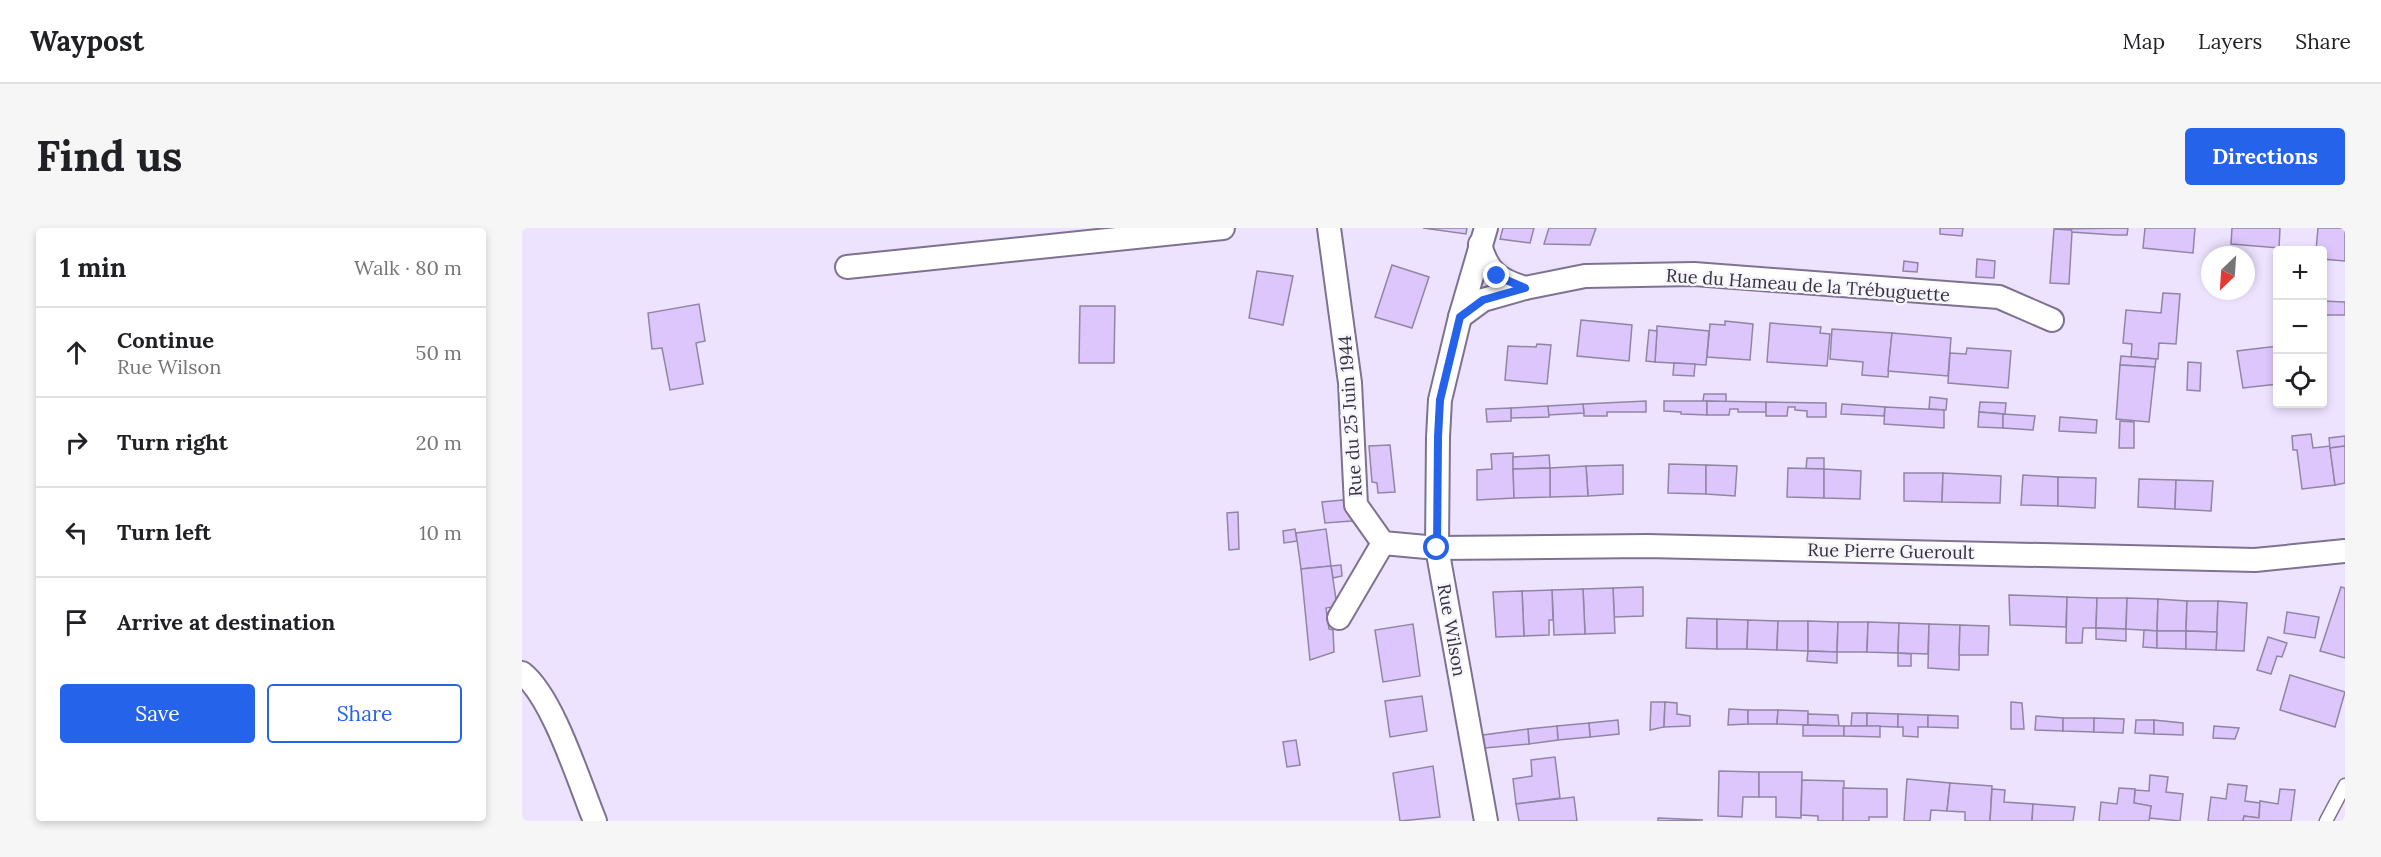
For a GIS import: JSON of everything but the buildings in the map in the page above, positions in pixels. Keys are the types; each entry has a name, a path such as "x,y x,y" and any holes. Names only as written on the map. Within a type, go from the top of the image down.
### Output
{"street":[{"path":"847,267 1223,228"},
{"name":"Rue du 25 Juin 1944","path":"1329,228 1350,383 1356,505 1383,543"},
{"path":"1483,236 1484,261 1497,276 1525,288"},
{"name":"Rue Wilson","path":"1483,236 1440,400 1437,548 1486,821"},
{"name":"Rue du Hameau de la Trébuguette","path":"1460,317 1483,300 1525,288 1585,276 1694,274 1999,297 2052,320"},
{"path":"1339,618 1383,543 1437,548"},
{"name":"Rue Pierre Gueroult","path":"1437,548 1647,546 2255,560 2345,551"},
{"path":"522,673 531,680 548,706 595,821"}],"lane":[{"path":"2326,821 2345,785"}],"route":[{"path":"1437,548 1440,400 1460,317 1483,300 1525,288 1497,276"}]}
